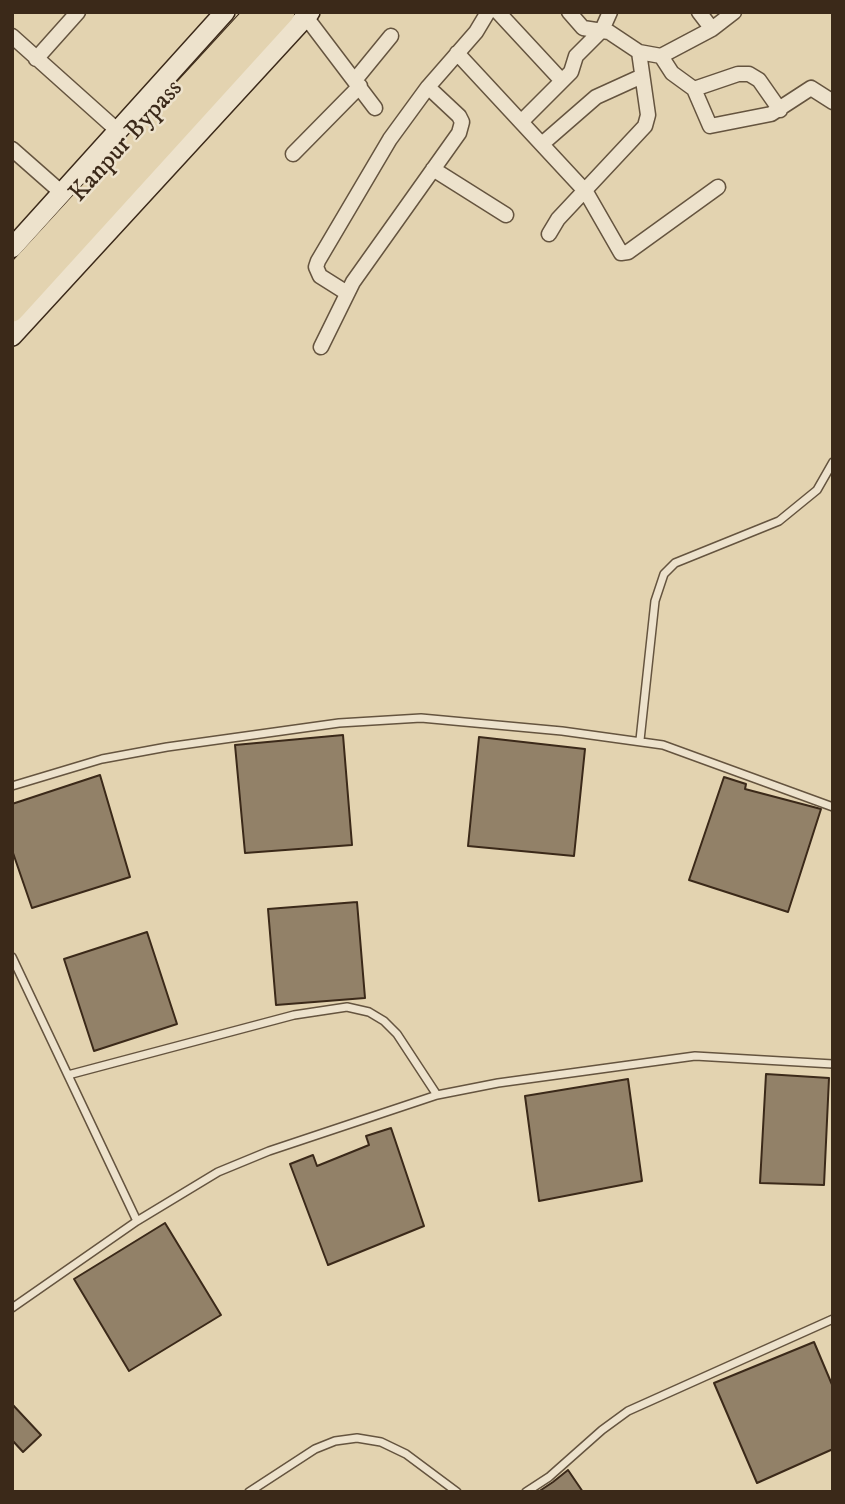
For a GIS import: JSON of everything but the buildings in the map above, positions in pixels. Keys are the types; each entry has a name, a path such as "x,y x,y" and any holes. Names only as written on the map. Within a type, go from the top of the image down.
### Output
{"highway":[{"name":"Kanpur Bypass","path":"12,279 257,12"},
{"name":"Kanpur Bypass","path":"12,310 300,14"}],"main road":[{"path":"12,248 225,12"},
{"path":"12,335 300,14"}],"street":[{"path":"347,293 320,276 316,267 318,261 379,156 428,87 481,26 488,12"},
{"path":"498,12 562,81"},
{"path":"569,12 583,28 602,30 639,51 661,56 712,29 734,12"},
{"path":"521,122 571,72 576,56 602,30 610,12"},
{"path":"699,12 712,29"},
{"path":"36,59 76,13"},
{"path":"300,14 358,83 375,108"},
{"path":"12,36 117,130"},
{"path":"293,154 358,83 391,36"},
{"path":"549,234 558,219 645,126 648,115 640,77 639,51"},
{"path":"457,53 586,192 621,253 628,252 718,187"},
{"path":"661,56 672,73 694,89 710,126 760,117 779,110 811,88 833,102"},
{"path":"694,89 738,74 749,74 759,80 779,110"},
{"path":"542,144 596,97 640,77"},
{"path":"321,347 347,293 459,133 462,122 428,87"},
{"path":"12,149 62,193"},
{"path":"433,169 506,215"}],"lane":[{"path":"640,740 655,601 664,574 676,563 779,521 817,490 833,462"},
{"path":"12,786 102,759 257,733 339,723 421,718 640,740 731,768 833,807"},
{"path":"12,957 137,1221"},
{"path":"68,1075 294,1015 347,1007 369,1012 384,1021 397,1034 437,1095"},
{"path":"12,1308 180,1193 231,1167 269,1151 437,1095 498,1083 695,1056 833,1064"},
{"path":"526,1492 549,1477 591,1438 628,1412 833,1319"},
{"path":"249,1492 315,1449 335,1441 357,1438 381,1442 406,1454 457,1492"}]}
